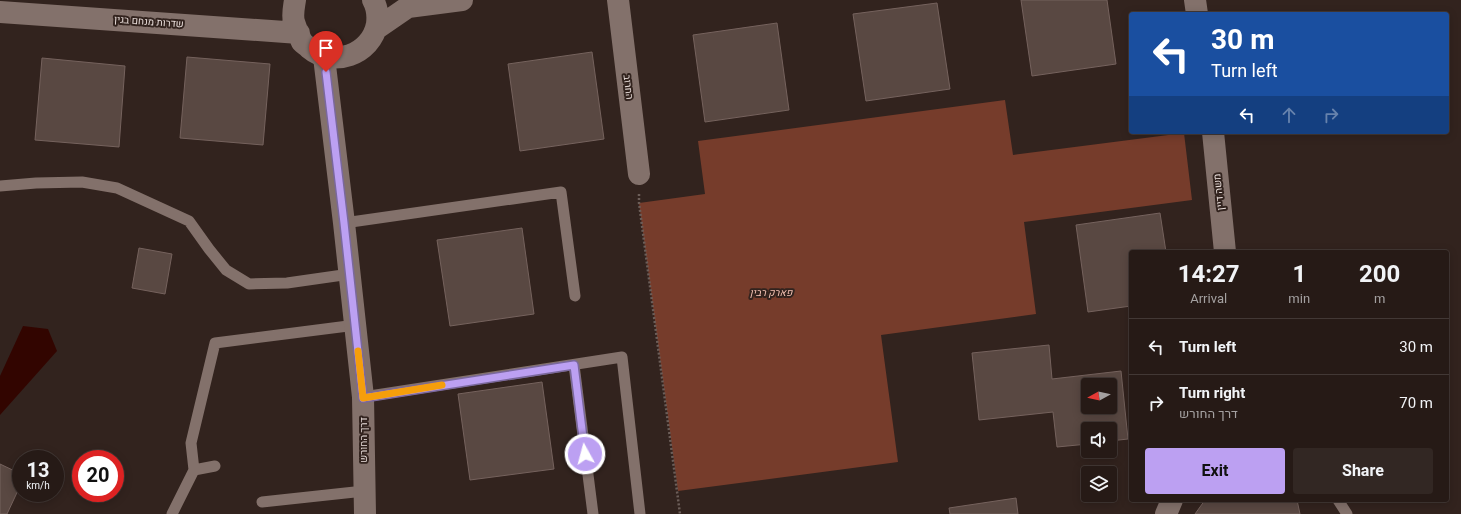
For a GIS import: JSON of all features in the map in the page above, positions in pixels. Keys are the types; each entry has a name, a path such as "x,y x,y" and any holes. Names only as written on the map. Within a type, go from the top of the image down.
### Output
{"street":[{"path":"295,0 294,20 303,43 315,53 324,57 343,58 357,53 368,43 376,29 378,18 376,4 373,0"},
{"path":"376,29 408,7 462,0"},
{"name":"החרוב","path":"618,0 639,174"},
{"path":"1195,0 1198,12"},
{"name":"שדרות מנחם בגין","path":"0,12 299,33"},
{"name":"דרך החורש","path":"324,57 356,325 363,398 365,514"},
{"name":"משה דיין","path":"1212,134 1224,250"},
{"path":"1166,514 1171,502"}],"lane":[{"path":"0,186 36,183 82,182 117,188 189,221 226,270 249,284 287,283 350,274"},
{"path":"344,223 561,192 576,296"},
{"path":"172,514 194,470 191,443 215,343 356,325"},
{"path":"363,398 622,357 640,514"},
{"path":"574,365 593,514"},
{"path":"194,470 215,466"},
{"path":"262,502 364,491"},
{"path":"1339,502 1347,514"}],"path":[{"path":"639,174 639,203 680,514"}],"green space":[{"name":"פארק רבין","path":"1005,100 1013,155 1184,134 1192,200 1024,222 1036,314 881,335 898,462 678,491 639,203 705,194 698,141"}],"shaded area":[{"path":"23,326 48,329 57,351 0,415 0,376"}],"building":[{"path":"1021,0 1107,0 1116,64 1032,76"},
{"path":"937,3 950,89 866,101 853,14"},
{"path":"777,23 789,110 705,122 693,35"},
{"path":"592,52 604,139 520,151 508,64"},
{"path":"187,57 270,64 263,145 180,138"},
{"path":"42,58 125,66 119,147 35,140"},
{"path":"1160,213 1166,250 1129,250 1129,306 1088,312 1076,225"},
{"path":"522,228 534,314 450,326 437,240"},
{"path":"139,248 172,254 165,294 132,288"},
{"path":"1049,345 1052,379 1121,371 1128,439 1117,440 1117,422 1081,422 1081,445 1057,447 1053,412 979,420 972,353"},
{"path":"542,382 554,469 470,480 458,394"},
{"path":"0,464 12,470 13,502 7,514 0,514"},
{"path":"1016,498 1018,514 950,514 949,508"},
{"path":"1204,502 1297,502 1300,514 1195,514"}],"slow traffic":[{"path":"358,351 363,398 442,385"}],"route":[{"path":"326,72 363,398 574,365 585,454"}]}
